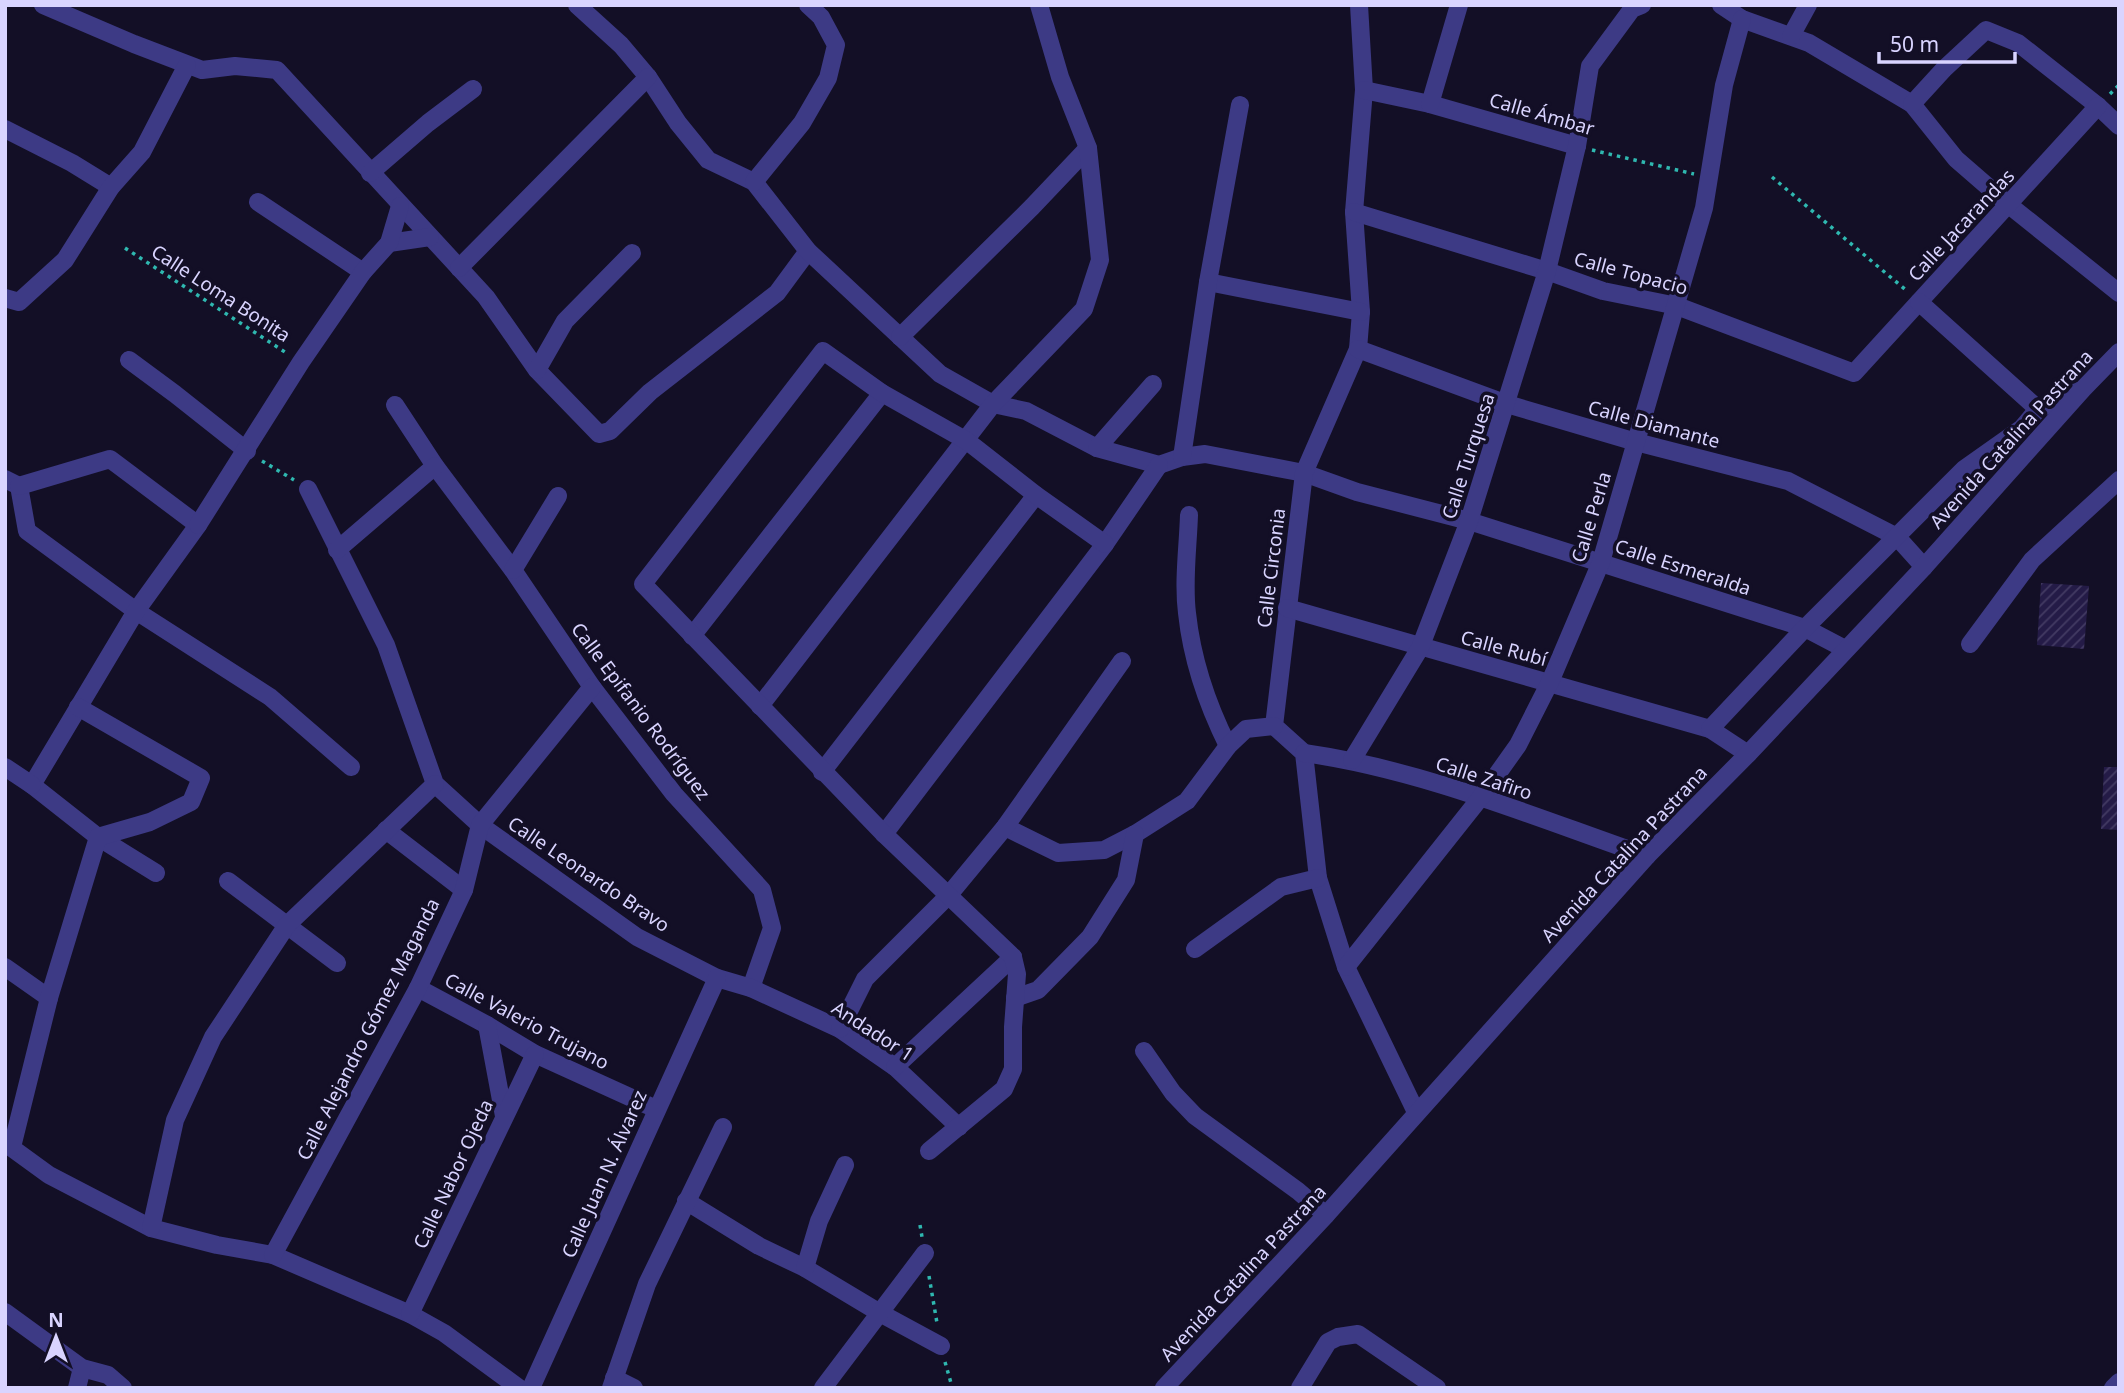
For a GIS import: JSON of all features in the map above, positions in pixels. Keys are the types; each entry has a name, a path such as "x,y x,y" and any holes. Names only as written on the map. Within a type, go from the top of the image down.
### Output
{"street":[{"path":"43,5 195,67 235,66 277,70 486,297 537,370 599,434 610,431 650,392 777,293 808,251"},
{"path":"578,5 621,45 648,77 678,123 708,160 754,182 808,251 940,374 993,404 1026,411 1097,449 1160,465 1105,544 884,834"},
{"path":"754,182 802,123 828,78 836,45 821,17 808,5"},
{"path":"760,706 993,404 1084,309 1100,260 1088,148 1060,77 1039,5"},
{"name":"Calle Circonia","path":"1274,726 1304,473 1358,349 1361,312 1354,212 1364,90 1359,5"},
{"path":"1430,104 1459,5"},
{"path":"1721,5 1742,19 1809,43 1912,104 1956,159 2119,293"},
{"path":"1791,36 1808,5"},
{"name":"Calle Turquesa","path":"1352,760 1420,648 1469,521 1547,271 1577,146 1590,66 1634,6"},
{"name":"Calle Perla","path":"1346,967 1481,797 1518,745 1550,682 1601,562 1704,208 1724,85 1742,19"},
{"path":"1912,104 1944,69 1986,30 2018,43 2098,106 2119,126"},
{"path":"5,299 19,302 65,260 111,187 142,152 195,67"},
{"path":"459,268 648,77"},
{"path":"370,173 473,89"},
{"name":"Calle Ámbar","path":"1364,90 1430,104 1577,146"},
{"path":"1182,457 1208,282 1240,105"},
{"name":"Calle Jacarandas","path":"1854,373 2098,106"},
{"path":"5,128 111,187"},
{"path":"900,337 1088,148"},
{"path":"258,202 363,272"},
{"path":"32,785 136,611 198,525 301,362 363,272 389,243 400,206"},
{"name":"Calle Topacio","path":"1354,212 1547,271 1603,291 1677,306 1854,373"},
{"path":"389,243 430,237"},
{"path":"537,370 565,321 632,253"},
{"path":"1208,282 1361,312"},
{"path":"1919,302 2038,409"},
{"name":"Calle Diamante","path":"1358,349 1507,404 1636,442 1788,481 1897,537 1924,566"},
{"path":"929,1150 1004,1089 1013,1069 1017,974 1013,957 948,897 822,772 643,584 823,351 881,393 967,441 1105,544"},
{"name":"Avenida Catalina Pastrana","path":"1164,1388 1326,1216 1647,856 1748,754 2119,352"},
{"path":"129,360 247,451"},
{"path":"1097,449 1153,384"},
{"path":"1710,729 1805,628 1964,469 2022,428 2038,409 2082,389"},
{"path":"692,636 881,393"},
{"name":"Calle Epifanio Rodríguez","path":"395,405 435,466 513,570 592,687 674,794 762,890 772,928 751,988"},
{"name":"Calle Esmeralda","path":"1160,465 1182,457 1205,454 1304,473 1357,492 1469,521 1805,628 1845,649"},
{"path":"198,525 110,459 12,483 27,531 136,611 270,697 352,767"},
{"path":"337,550 435,466"},
{"path":"1969,644 2032,561 2119,480"},
{"path":"151,1228 175,1121 213,1037 287,925 435,784 386,645 308,489"},
{"path":"822,772 1036,495"},
{"path":"513,570 558,496"},
{"path":"1189,515 1186,610 1194,659 1212,713 1228,746"},
{"name":"Calle Rubí","path":"1287,608 1710,729 1748,754"},
{"path":"839,1029 865,979 948,897 1005,827 1122,661"},
{"name":"Calle Alejandro Gómez Maganda","path":"273,1255 418,988 464,890 480,825 592,687"},
{"path":"78,707 201,778 191,802 150,822 99,837"},
{"path":"1005,827 1058,853 1104,850 1187,801 1228,746 1246,729 1274,726 1304,753 1318,878 1346,967 1416,1112"},
{"name":"Calle Zafiro","path":"1304,753 1352,760 1481,797 1647,856"},
{"path":"5,766 99,837 156,873"},
{"name":"Calle Leonardo Bravo","path":"435,784 480,825 637,937 717,978 751,988"},
{"path":"386,830 464,890"},
{"path":"1015,998 1038,990 1090,937 1126,880 1135,834"},
{"path":"99,837 49,998 9,1145 49,1175 151,1228 217,1245 273,1255 410,1314 444,1333 519,1388"},
{"path":"1195,949 1281,887 1318,878"},
{"path":"228,881 337,963"},
{"path":"895,1067 1013,957"},
{"path":"5,967 49,998"},
{"name":"Calle Juan N. Álvarez","path":"531,1388 717,978"},
{"name":"Calle Valerio Trujano","path":"418,988 535,1054 656,1109"},
{"name":"Andador 1","path":"751,988 839,1029 895,1067 959,1127"},
{"path":"487,1025 504,1116"},
{"path":"1144,1051 1172,1093 1195,1116 1326,1216"},
{"name":"Calle Nabor Ojeda","path":"410,1314 535,1054"},
{"path":"634,1388 613,1383 647,1284 723,1126"},
{"path":"805,1268 819,1221 845,1165"},
{"path":"686,1201 759,1246 805,1268 941,1346"},
{"path":"823,1388 925,1253"},
{"path":"5,1312 82,1368 108,1375 123,1388"},
{"path":"1300,1388 1328,1342 1338,1337 1358,1334 1437,1388"},
{"path":"77,1388 82,1368"},
{"path":"2113,1388 2119,1382"}],"path":[{"name":"Calle Ámbar","path":"1577,146 1709,178"},
{"path":"1772,177 1919,302"},
{"name":"Calle Loma Bonita","path":"125,248 301,362"},
{"path":"247,451 308,489"}],"building":[{"path":"2041,583 2089,586 2084,649 2037,645"},
{"path":"2104,767 2119,767 2119,830 2101,829"}]}
